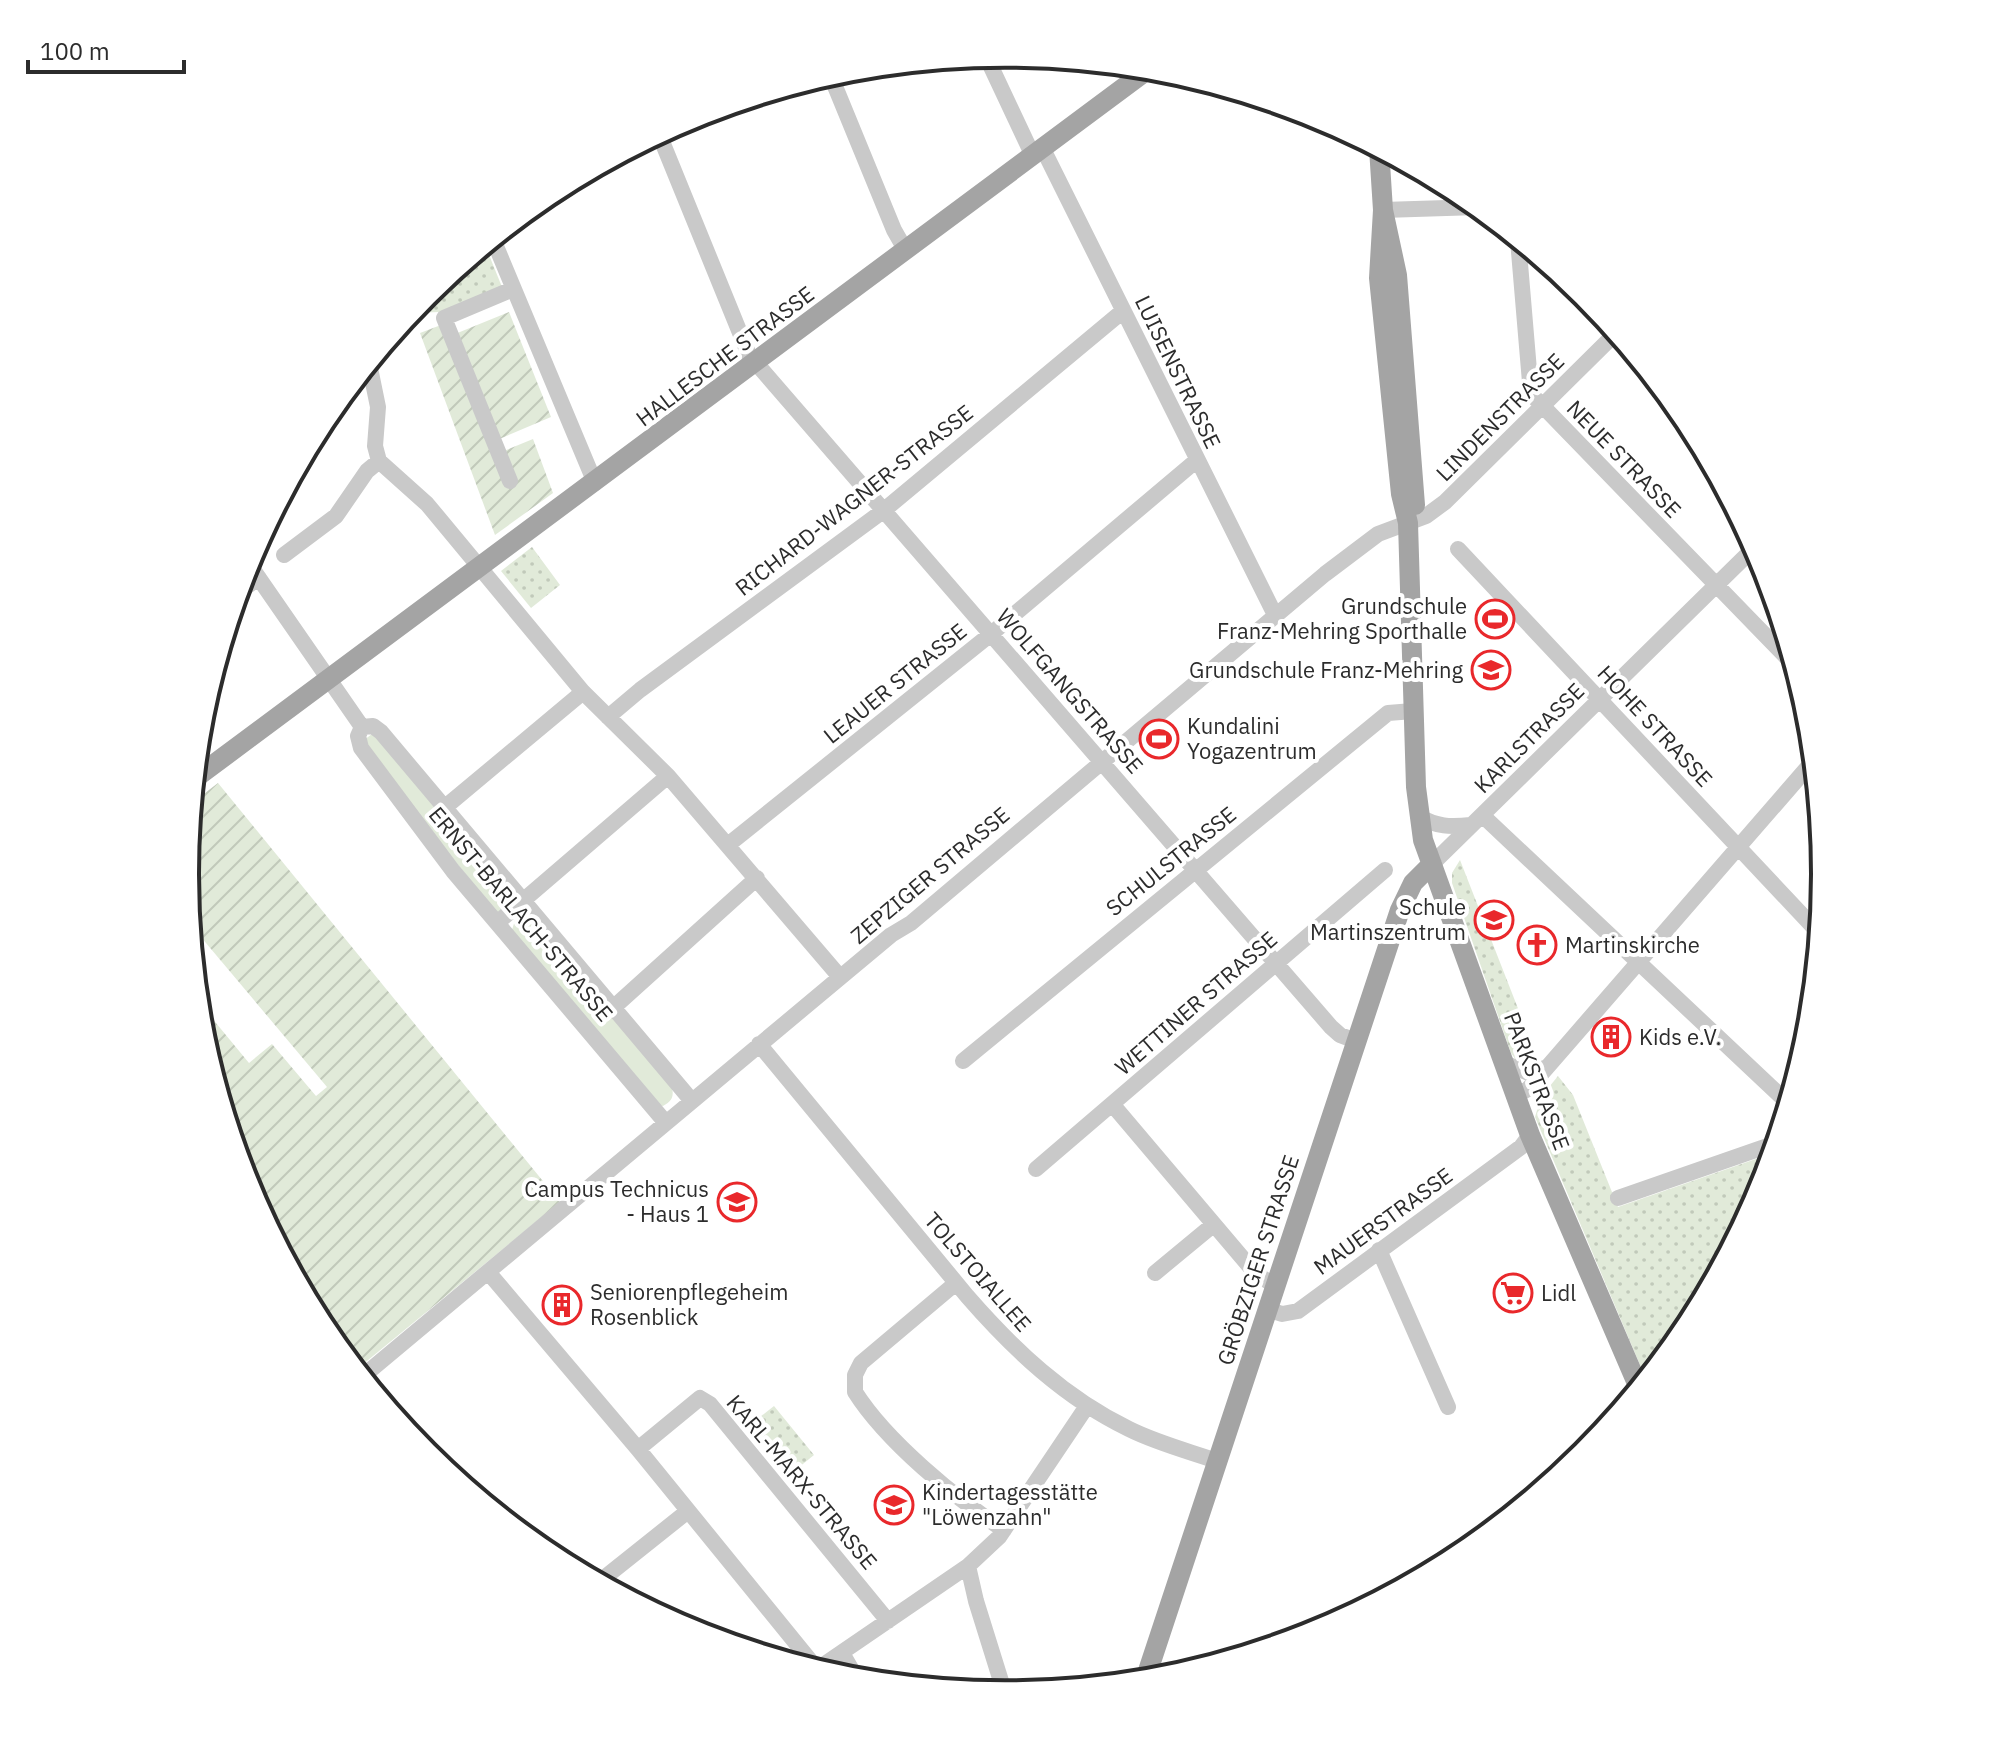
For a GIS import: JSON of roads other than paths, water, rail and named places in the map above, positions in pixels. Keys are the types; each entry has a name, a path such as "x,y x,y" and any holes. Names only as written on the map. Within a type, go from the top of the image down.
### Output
{"main road":[{"name":"HALLESCHE STRASSE","path":"206,770 1135,79"},
{"name":"PARKSTRASSE","path":"1380,161 1383,210 1397,275 1415,492 1415,504 1408,523 1418,816 1432,864 1516,1095 1530,1145 1634,1377"},
{"name":"GRÖBZIGER STRASSE","path":"1149,1667 1404,898 1413,883 1432,864"}],"street":[{"name":"LUISENSTRASSE","path":"993,68 1123,311 1275,615"},
{"path":"835,86 894,230 906,251"},
{"name":"WOLFGANGSTRASSE","path":"663,144 745,348 755,363 1331,1027 1340,1035 1356,1041"},
{"path":"1383,210 1458,208"},
{"path":"497,249 595,483"},
{"name":"NEUE STRASSE","path":"1519,254 1531,394 1779,649"},
{"path":"510,481 444,318 513,289"},
{"name":"RICHARD-WAGNER-STRASSE","path":"608,717 640,690 883,511 1123,311"},
{"name":"LINDENSTRASSE","path":"1408,523 1426,516 1445,502 1609,340"},
{"path":"372,376 378,407 375,446 379,461 427,504 583,692 668,776 840,977"},
{"name":"LEAUER STRASSE","path":"729,844 991,634 1197,460"},
{"path":"284,555 336,516 367,471 379,461"},
{"name":"ZEPZIGER STRASSE","path":"370,1370 840,977 891,935 911,923 1275,615 1378,534 1408,523"},
{"name":"HOHE STRASSE","path":"1458,549 1809,923"},
{"name":"KARLSTRASSE","path":"1432,864 1746,556"},
{"name":"ERNST-BARLACH-STRASSE","path":"257,575 327,681 362,727"},
{"path":"254,581 259,578"},
{"path":"444,808 583,692"},
{"name":"SCHULSTRASSE","path":"963,1061 1388,713 1413,711"},
{"name":"ERNST-BARLACH-STRASSE","path":"362,727 373,726 381,732 692,1101"},
{"name":"ERNST-BARLACH-STRASSE","path":"362,727 358,736 361,748 453,871 666,1123"},
{"path":"1516,1095 1528,1089 1804,771"},
{"path":"497,923 668,776"},
{"name":"KARLSTRASSE","path":"1418,816 1440,826 1476,820"},
{"path":"1476,820 1638,961 1780,1095"},
{"name":"WETTINER STRASSE","path":"1036,1169 1385,870"},
{"path":"614,1007 648,988 654,968 757,878"},
{"name":"TOLSTOIALLEE","path":"759,1044 956,1283 1002,1335 1039,1370 1087,1406 1130,1429 1217,1461"},
{"path":"1504,1063 1529,1073 1547,1067"},
{"path":"1112,1104 1256,1274 1274,1285"},
{"name":"MAUERSTRASSE","path":"1267,1309 1282,1314 1298,1311 1379,1250 1530,1145"},
{"path":"1618,1198 1763,1148"},
{"path":"1155,1273 1213,1225"},
{"path":"1379,1250 1448,1407"},
{"path":"488,1272 638,1449 806,1655"},
{"path":"956,1283 861,1363 855,1375 855,1392 897,1442 984,1517 1004,1530"},
{"name":"PARKSTRASSE","path":"1605,1312 1601,1316 1629,1383"},
{"name":"KARL-MARX-STRASSE","path":"638,1449 700,1398 710,1404 888,1621"},
{"path":"830,1661 968,1566 1004,1530 1087,1406"},
{"path":"608,1575 688,1511"},
{"path":"968,1566 1001,1680"},
{"path":"842,1653 849,1665"}],"place":[{"name":"Grundschule Franz-Mehring Sporthalle","path":"1495,619"},
{"name":"Grundschule Franz-Mehring","path":"1491,670"},
{"name":"Kundalini Yogazentrum","path":"1159,739"},
{"name":"Schule Martinszentrum","path":"1494,920"},
{"name":"Martinskirche","path":"1537,945"},
{"name":"Kids e.V.","path":"1611,1037"},
{"name":"Campus Technicus - Haus 1","path":"737,1202"},
{"name":"Lidl","path":"1513,1293"},
{"name":"Seniorenpflegeheim Rosenblick","path":"562,1305"},
{"name":"Kindertagesstätte \"Löwenzahn\"","path":"894,1505"}]}
